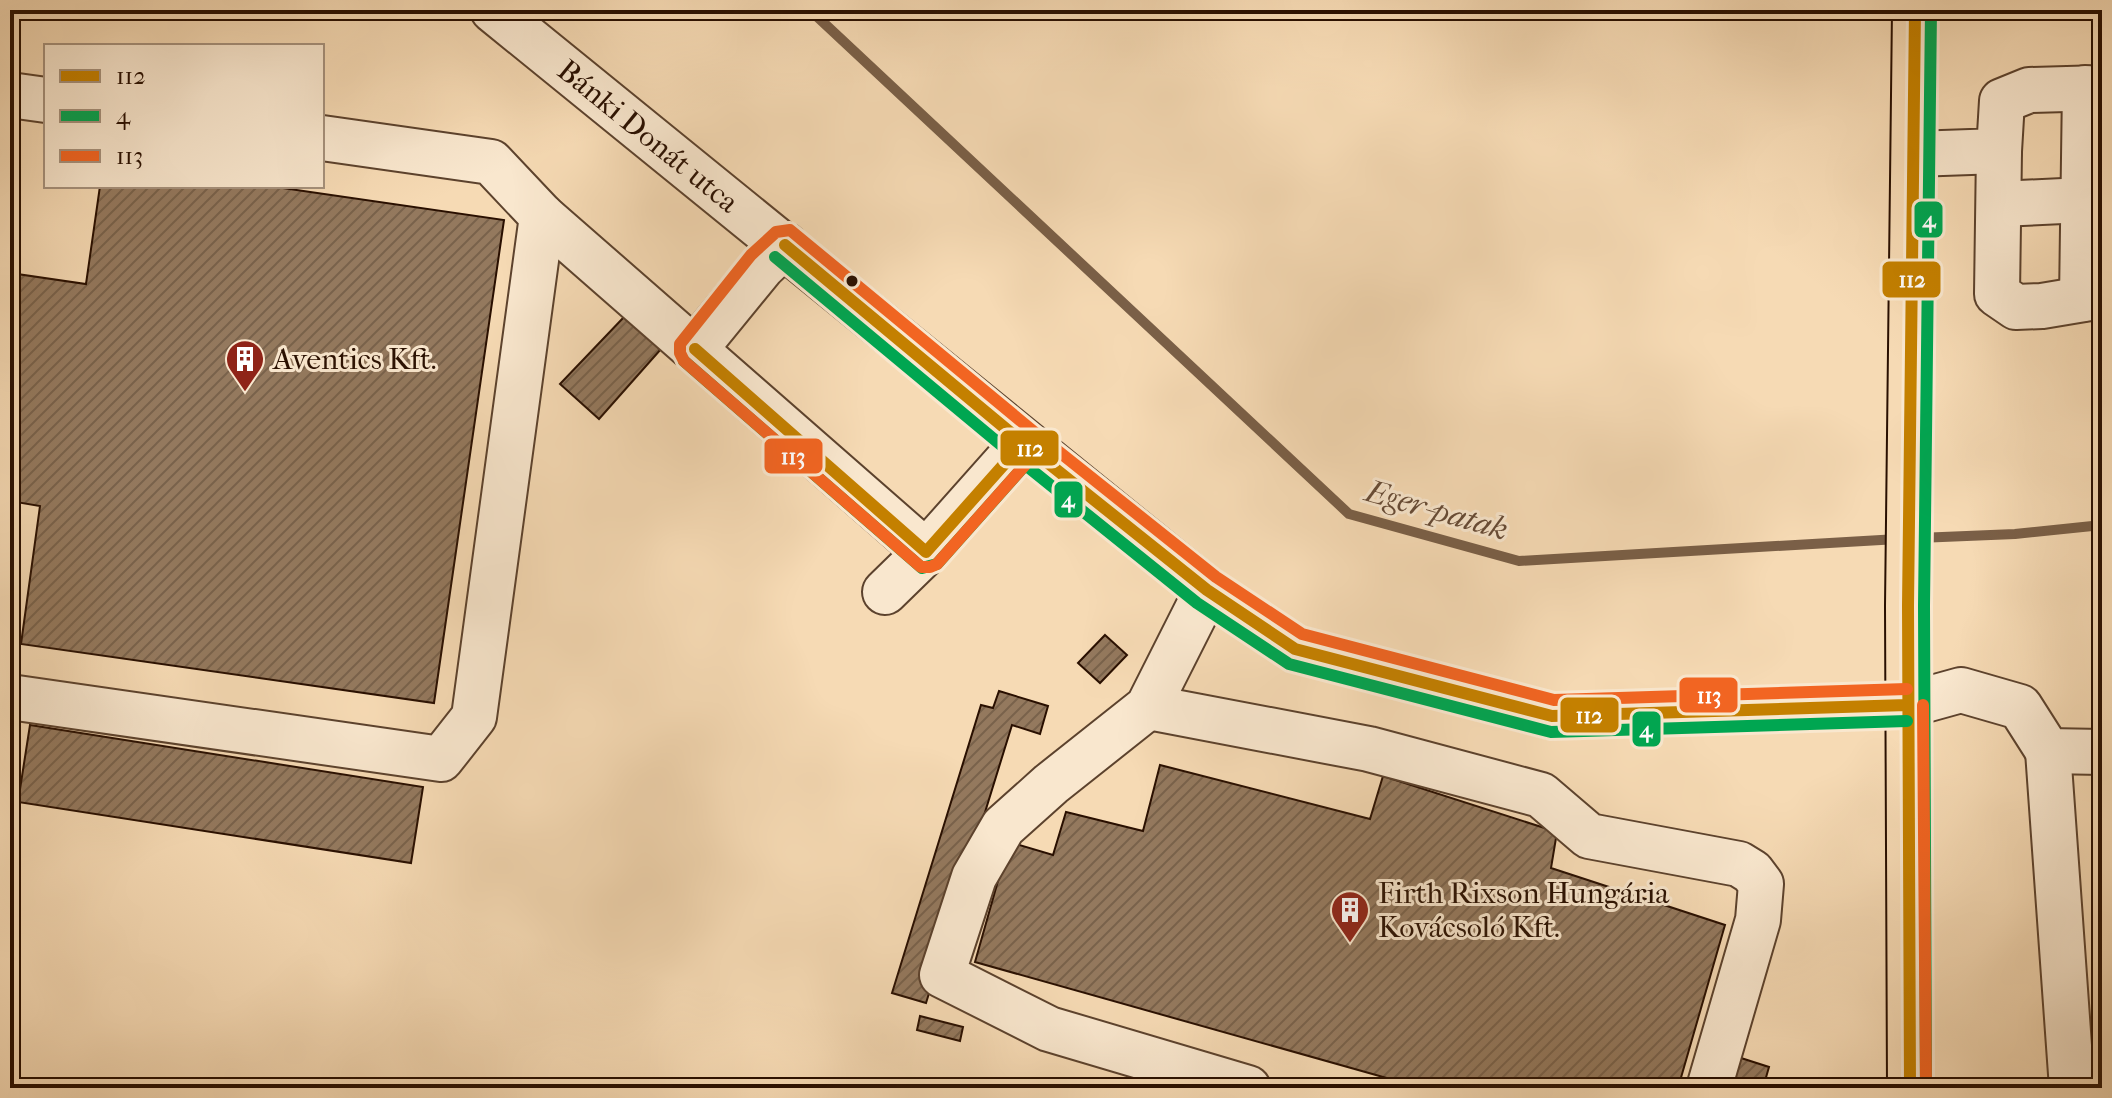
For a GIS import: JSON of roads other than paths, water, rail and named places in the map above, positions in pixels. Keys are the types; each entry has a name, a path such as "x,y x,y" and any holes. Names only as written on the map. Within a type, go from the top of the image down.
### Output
{"main road":[{"path":"1910,1088 1907,705 1915,10"}],"street":[{"name":"Bánki Donát utca","path":"493,10 1207,590 1295,649 1552,716 1907,705 1961,690 2020,707 2048,751"},
{"path":"2094,88 2084,200 2092,297 2042,306 2016,307 1997,294 1999,151 2002,101 2029,90 2094,88"},
{"path":"10,95 44,100"},
{"path":"324,138 491,162 542,216 926,552"},
{"path":"1914,154 1999,151"},
{"path":"1999,204 2084,200"},
{"path":"10,697 441,759 474,717 542,216"},
{"path":"695,349 762,267 785,245"},
{"path":"885,592 926,552 1023,443"},
{"path":"1207,590 1148,707 1051,784 1003,827 974,877 942,975 1049,1029 1248,1088"},
{"path":"1148,707 1369,749 1541,795 1589,836 1739,864 1752,872 1761,884 1758,920 1709,1088"},
{"path":"2072,1088 2048,751 2102,752"}],"waterway":[{"name":"Eger-patak","path":"810,10 1349,514 1519,561 1898,539"},
{"name":"Eger-patak","path":"1918,538 2015,534 2102,525"}],"place":[{"name":"Aventics Kft.","path":"245,393"},
{"name":"Firth Rixson Hungária Kovácsoló Kft.","path":"1350,944"}]}
